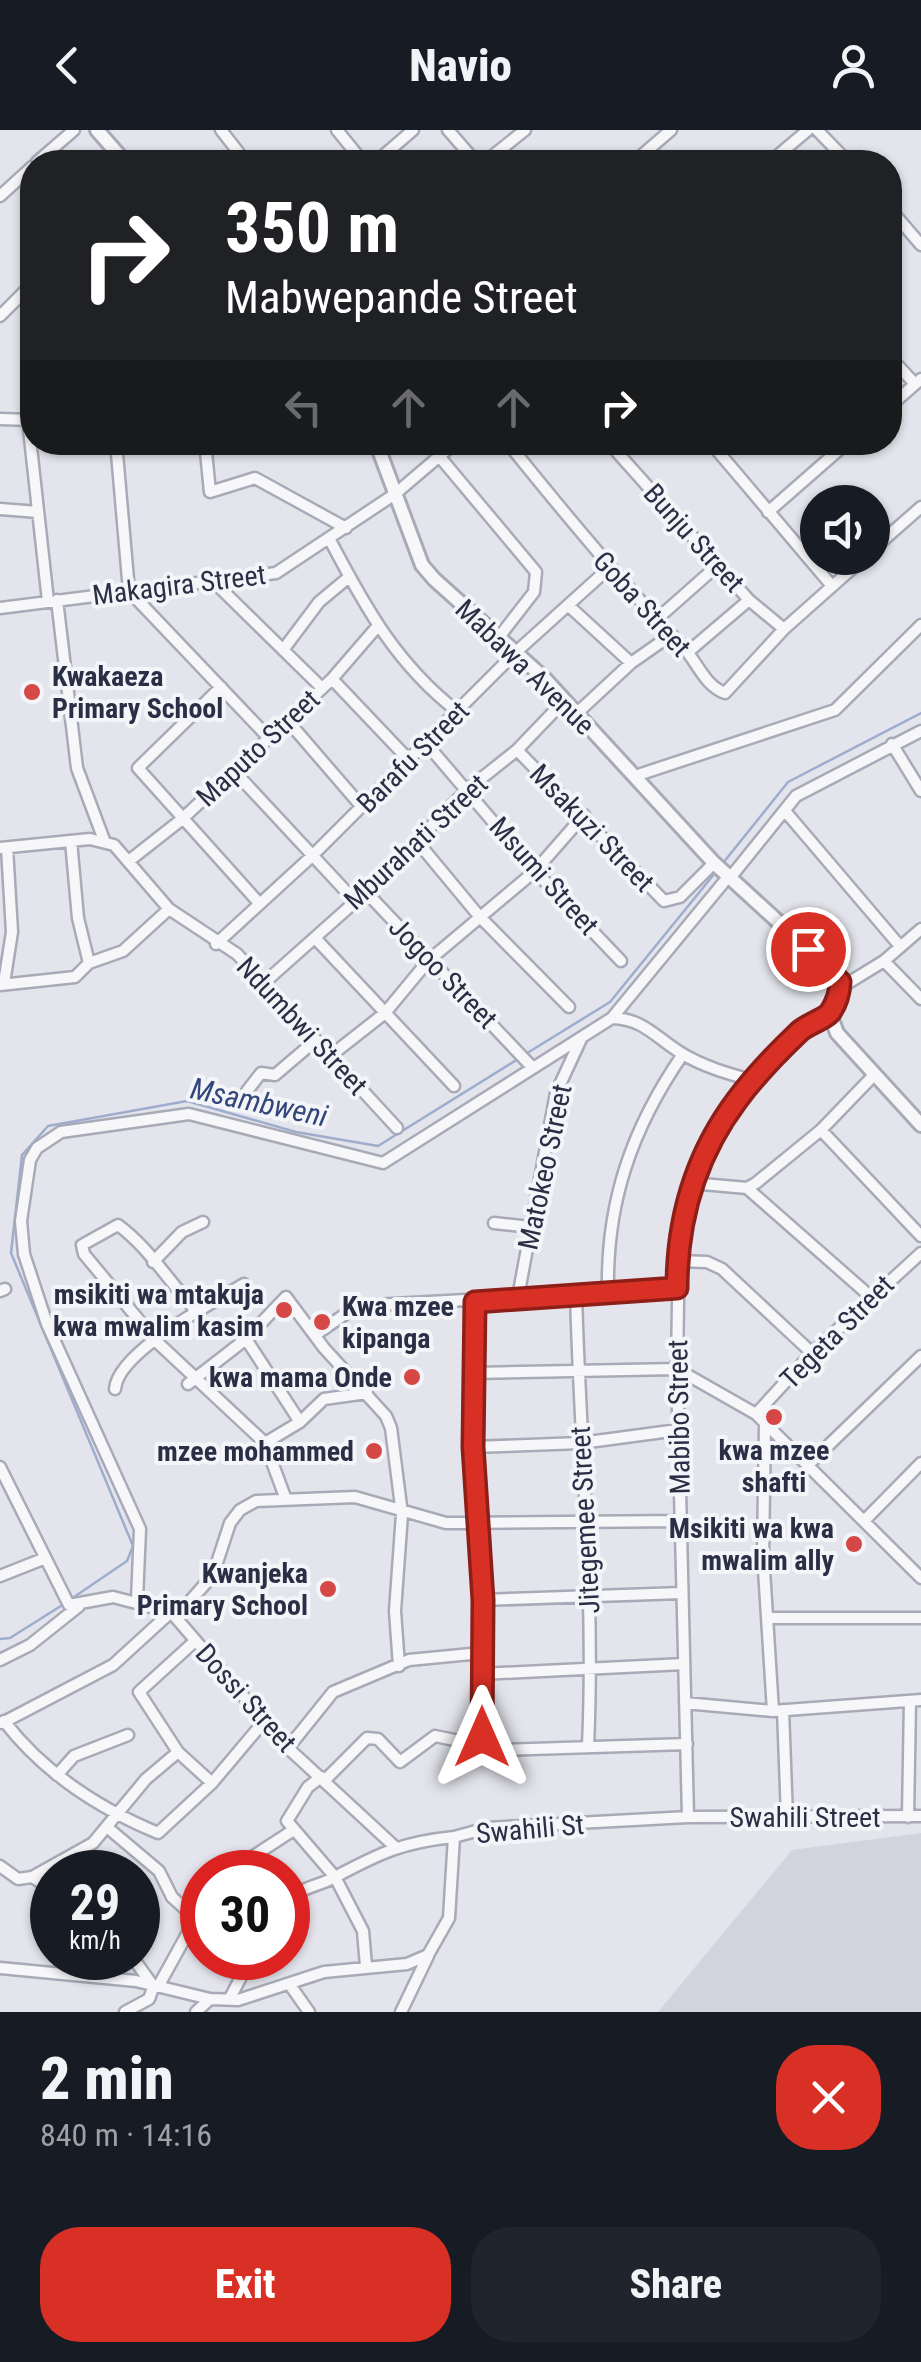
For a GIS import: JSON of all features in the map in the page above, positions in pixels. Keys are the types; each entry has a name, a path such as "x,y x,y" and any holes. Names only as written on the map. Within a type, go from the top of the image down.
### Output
{"street":[{"path":"52,150 74,130"},
{"path":"97,130 114,150"},
{"path":"221,130 237,150"},
{"path":"337,130 353,150"},
{"path":"390,150 413,130"},
{"path":"448,130 466,150"},
{"path":"500,150 526,130"},
{"path":"648,150 671,130"},
{"path":"784,150 808,130"},
{"path":"817,130 836,150"},
{"path":"0,196 20,178"},
{"path":"902,222 921,244"},
{"path":"0,316 20,296"},
{"path":"33,455 38,512 77,768 104,840 4,848 12,932 2,984 74,976 90,963 123,951 169,910"},
{"path":"117,455 129,591 267,736"},
{"path":"206,455 210,492 255,478 346,528"},
{"name":"Mabawa Avenue","path":"381,455 422,565 566,700 723,871 833,972 840,988"},
{"name":"Goba Street","path":"517,455 608,569 688,652 709,682 724,693 784,629"},
{"name":"Bunju Street","path":"620,455 749,600 784,629"},
{"path":"723,455 832,586"},
{"path":"768,512 833,455"},
{"path":"439,456 536,572 534,592 499,637"},
{"name":"Makagira Street","path":"0,608 276,573 395,494 439,456"},
{"path":"890,534 921,507"},
{"path":"0,509 38,512"},
{"path":"330,540 376,628 406,667 458,712"},
{"path":"657,618 718,565"},
{"name":"Barafu Street","path":"216,944 312,856 516,652 608,569"},
{"path":"784,629 845,575"},
{"path":"283,650 319,602 349,577"},
{"path":"214,582 322,688"},
{"path":"688,652 749,600"},
{"path":"570,607 632,663"},
{"path":"635,776 835,710 921,625"},
{"name":"Maputo Street","path":"130,860 181,820 332,679 376,628"},
{"path":"576,714 632,663 671,635"},
{"path":"332,679 408,760"},
{"path":"221,687 138,768 259,902"},
{"name":"Mburahati Street","path":"264,982 366,892 468,789 518,750 566,700"},
{"path":"287,720 362,807"},
{"path":"137,1600 140,1529 47,1324 24,1254 21,1221 30,1160 37,1148 61,1132 190,1114 384,1162 527,1060 582,1039 612,1018 723,871 808,786 921,730"},
{"name":"Msumi Street","path":"425,742 535,871 621,961"},
{"path":"892,744 921,791"},
{"name":"Msakuzi Street","path":"518,750 664,901 680,897 723,871"},
{"path":"234,771 354,900"},
{"path":"785,811 899,945"},
{"path":"330,1057 385,1013 428,961 535,871 584,815"},
{"name":"Ndumbwi Street","path":"104,840 130,860 169,910 216,944 237,954 397,1128"},
{"path":"416,840 479,916 569,1007"},
{"path":"72,841 78,918 90,963"},
{"name":"Jogoo Street","path":"366,892 527,1060"},
{"path":"921,929 884,961 840,988 830,1014 837,1032 921,1125"},
{"path":"316,938 454,1086"},
{"path":"884,961 921,999"},
{"name":"Mabibo Street","path":"688,1817 676,1369 677,1261 691,1183 715,1133 800,1031 830,1014"},
{"path":"612,1018 644,1023 683,1054 722,1073 755,1081"},
{"name":"Matokeo Street","path":"518,1297 556,1092 582,1039"},
{"path":"247,1091 260,1073 275,1075 316,1040"},
{"path":"608,1292 607,1238 623,1172 644,1118 683,1054"},
{"path":"747,1188 821,1130 875,1074"},
{"path":"821,1130 921,1236"},
{"path":"691,1183 747,1188 872,1297"},
{"path":"153,1262 182,1232 203,1222"},
{"path":"494,1222 531,1227"},
{"path":"194,1313 193,1306 146,1249 118,1225 82,1245 84,1254 193,1382 265,1442 285,1498"},
{"name":"Tegeta Street","path":"756,1414 812,1352 921,1253"},
{"path":"677,1261 707,1262 722,1269 812,1352"},
{"path":"115,1389 118,1371 194,1313 244,1284"},
{"path":"315,1335 356,1306 677,1288"},
{"name":"Jitegemee Street","path":"576,1294 581,1443 590,1521 592,1668 588,1746"},
{"path":"193,1382 246,1339 286,1297 367,1393 390,1428 402,1514 395,1611 399,1666"},
{"path":"475,1302 473,1447 483,1600 482,1737"},
{"path":"246,1339 300,1422"},
{"path":"807,1466 921,1356"},
{"path":"475,1372 676,1369 756,1414 921,1578"},
{"path":"265,1442 300,1422 330,1397 367,1393"},
{"path":"765,1424 764,1554 787,1817"},
{"path":"473,1447 581,1443 678,1430"},
{"path":"864,1521 921,1464"},
{"path":"0,1467 43,1559 71,1602"},
{"path":"266,1719 212,1783 158,1832 118,1814 57,1775 2,1723 113,1665 173,1615 213,1575 230,1523 240,1510 256,1502 355,1496 402,1514 446,1523 681,1521"},
{"path":"0,1576 43,1559"},
{"path":"483,1600 682,1593"},
{"path":"0,1660 30,1645 71,1602 113,1597 137,1600 173,1615"},
{"name":"Dossi Street","path":"173,1615 288,1748 394,1846"},
{"path":"770,1618 921,1618"},
{"path":"195,1641 138,1692 178,1752 212,1783"},
{"path":"288,1748 333,1692 414,1659 481,1653"},
{"path":"482,1674 684,1664"},
{"path":"686,1703 778,1711 915,1700 908,1817"},
{"path":"57,1775 74,1756 128,1734"},
{"path":"366,1966 363,1931 335,1878 287,1821 308,1787 323,1779 367,1738 378,1739 400,1762 435,1736 451,1741 482,1737 497,1750 687,1744"},
{"path":"83,1850 108,1828 146,1779 178,1752"},
{"name":"Swahili Street","path":"688,1817 921,1816"},
{"name":"Swahili St","path":"401,2012 448,1918 454,1837 486,1828 688,1817"},
{"path":"108,1828 158,1871 180,1904"},
{"path":"263,1850 292,1831"},
{"path":"310,1886 335,1878 394,1846 454,1837"},
{"path":"0,1866 18,1879"},
{"path":"0,1880 30,1877"},
{"path":"125,2012 149,1999 180,1943"},
{"path":"0,1968 155,1984 210,2000 234,1999 324,1972 407,1964 428,1956"},
{"path":"152,1980 155,1984"},
{"path":"234,1999 242,1980"},
{"path":"290,1985 309,2012"},
{"path":"234,1999 244,2012"},
{"path":"196,2012 210,2000"}],"shaded area":[{"path":"921,1833 921,2012 658,2012 792,1850"}],"waterway":[{"name":"Msambweni","path":"723,863 788,782 921,713"},
{"name":"Msambweni","path":"524,1055 610,1002 715,873"},
{"name":"Msambweni","path":"71,1599 127,1561 133,1546 11,1253 22,1155 48,1126 187,1101 296,1132 378,1146 518,1059"},
{"name":"Msambweni","path":"0,1639 10,1638 64,1604"}],"place":[{"name":"Kwakaeza Primary School","path":"32,692"},
{"name":"msikiti wa mtakuja kwa mwalim kasim","path":"284,1310"},
{"name":"Kwa mzee kipanga","path":"322,1322"},
{"name":"kwa mama Onde","path":"412,1377"},
{"name":"kwa mzee shafti","path":"774,1417"},
{"name":"mzee mohammed","path":"374,1451"},
{"name":"Msikiti wa kwa mwalim ally","path":"854,1544"},
{"name":"Kwanjeka Primary School","path":"328,1589"}],"route":[{"path":"482,1737 483,1600 473,1447 475,1302 677,1288 679,1236 693,1176 707,1146 738,1098 800,1031 816,1018 830,1014 838,996 840,982 808,949"}]}
